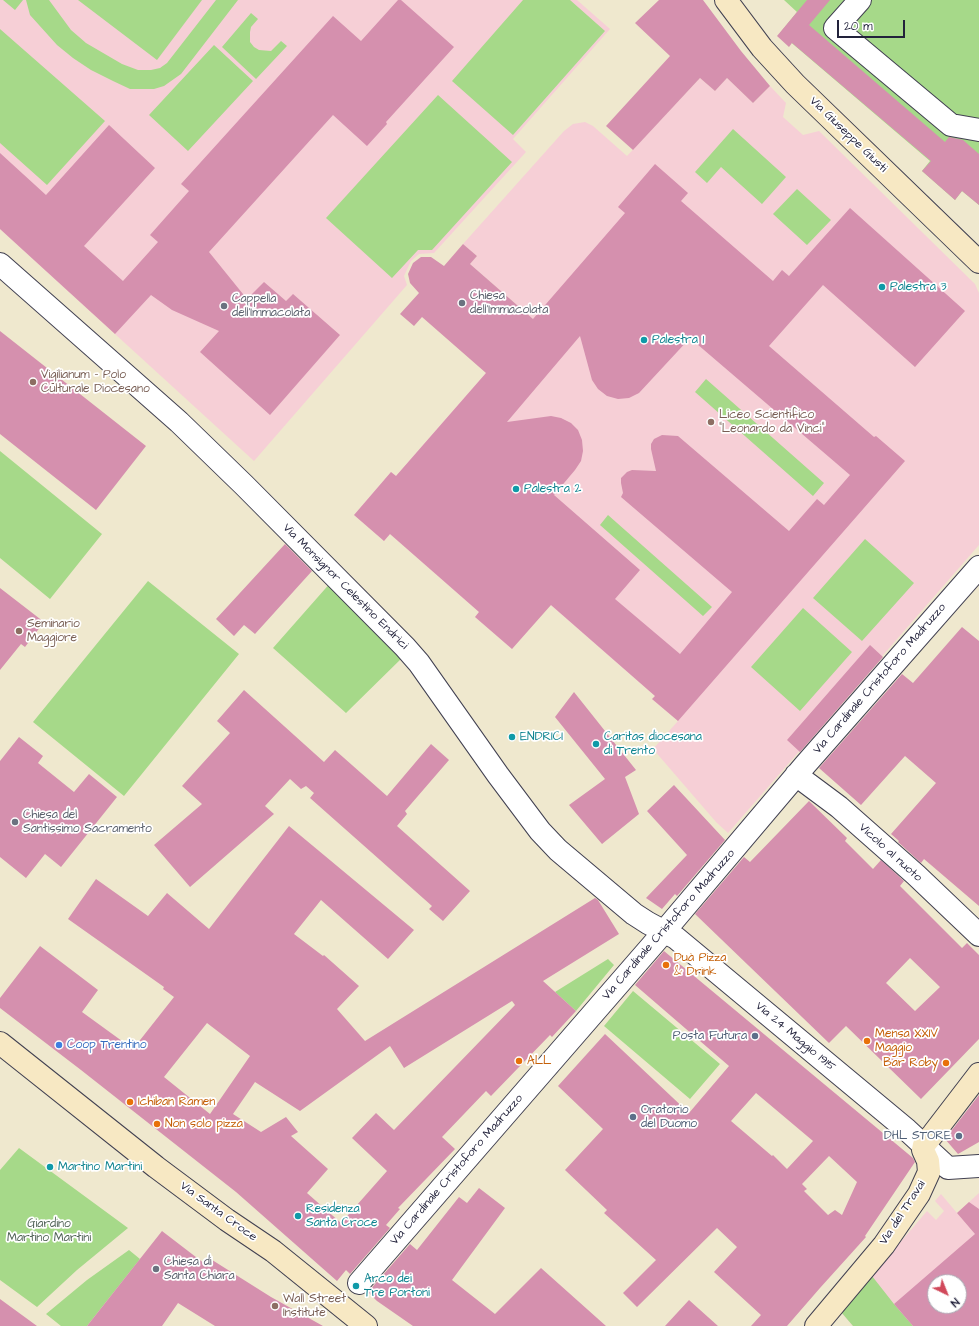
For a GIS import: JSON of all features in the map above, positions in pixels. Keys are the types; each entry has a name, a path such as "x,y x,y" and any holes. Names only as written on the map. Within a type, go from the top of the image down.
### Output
{"street":[{"name":"Via Giuseppe Giusti","path":"726,0 762,48 795,84 979,262"},
{"path":"860,0 835,28 951,126 979,130"},
{"name":"Via Monsignor Celestino Endrici","path":"0,264 179,422 405,647 419,663 498,775 540,830 558,850 634,914 664,932"},
{"name":"Via Cardinale Cristoforo Madruzzo","path":"359,1283 664,932 796,775 979,567"},
{"name":"Vicolo al nuoto","path":"796,775 840,807 916,875 979,935"},
{"name":"Via 24 Maggio 1915","path":"664,932 676,938 924,1145 948,1168 979,1166"},
{"name":"Via Santa Croce","path":"0,1043 156,1166 227,1220 273,1251 366,1326"},
{"path":"924,1145 979,1074"},
{"name":"Via del Travai","path":"816,1326 884,1245 919,1194 929,1172 928,1160 923,1150 924,1145"}],"shaded area":[{"path":"0,0 577,0 610,29 513,139 526,152 434,253 419,254 411,261 404,276 407,285 254,461 0,229"},
{"name":"Liceo Scientifico \"Leonardo da Vinci\"","path":"700,78 715,91 727,78 753,103 770,86 786,103 783,117 803,135 819,131 975,284 979,293 979,545 728,833 716,822 653,749 678,721 652,699 655,696 546,601 538,619 512,649 475,617 479,612 390,534 384,541 354,515 391,472 396,476 533,319 470,264 477,256 463,244 564,131 573,124 585,122 593,126 627,156"},
{"path":"979,1193 979,1326 853,1326 841,1312 927,1211 936,1220 944,1211 935,1201 941,1194 957,1213"}],"green space":[{"path":"3,0 23,0 15,10"},
{"path":"26,0 49,0 71,30 86,43 122,64 138,70 151,70 160,68 167,63 216,0 238,0 181,74 164,86 154,89 130,89 91,70 57,45 30,15"},
{"path":"78,0 202,0 157,60"},
{"path":"523,0 570,0 605,31 513,135 452,81"},
{"path":"784,0 979,0 979,205 962,191 955,200 922,171 930,161 780,33 797,12"},
{"path":"251,13 258,19 251,27 250,32 250,42 254,47 259,50 271,51 281,41 287,46 256,79 222,47"},
{"path":"0,29 105,121 47,185 0,143"},
{"path":"214,45 253,81 188,151 149,115"},
{"path":"438,95 512,162 432,250 418,250 392,278 326,218"},
{"path":"733,129 786,177 762,204 721,167 707,183 695,172"},
{"path":"797,189 831,220 807,245 773,214"},
{"path":"706,379 824,483 813,496 695,392"},
{"path":"0,451 102,534 50,599 0,558"},
{"path":"608,515 712,607 703,616 600,525"},
{"path":"865,539 914,583 862,641 813,598"},
{"path":"148,581 239,654 124,796 33,722"},
{"path":"332,581 404,656 346,713 273,648"},
{"path":"803,608 852,652 800,711 751,667"},
{"path":"608,959 614,965 576,1011 555,992"},
{"path":"633,991 720,1064 690,1099 604,1026"},
{"name":"Giardino Martino Martini","path":"19,1148 128,1228 77,1270 37,1307 0,1280 0,1170"},
{"path":"129,1250 140,1259 87,1326 61,1326 46,1314 87,1280"},
{"path":"872,1276 913,1326 853,1326 841,1312"}],"building":[{"path":"398,0 401,0 454,47 386,122 387,124 367,146 333,115 209,252 247,299 264,282 286,301 293,294 340,335 270,415 200,352 219,331 172,310 151,295 115,334 0,229 0,153 46,195 109,125 155,168 84,246 123,281 158,242 150,235 189,191 181,184 333,16 361,41"},
{"path":"659,0 703,0 741,51 770,86 753,103 727,78 715,91 700,78 633,150 606,126 670,56 635,23"},
{"path":"807,0 830,0 809,25 945,142 949,137 963,140 979,154 979,205 962,191 955,200 922,171 931,161 792,43 789,47 777,36"},
{"path":"655,164 688,193 681,201 773,281 782,270 789,276 850,208 965,311 915,367 823,285 769,346 874,437 876,436 905,461 678,721 652,699 655,696 551,605 512,649 475,617 479,612 390,534 384,541 354,515 391,472 396,476 486,373 422,317 414,326 400,314 419,293 410,283 408,274 413,263 421,257 431,257 444,266 463,244 477,256 470,264 533,319 625,213 618,207","holes":["580,336 592,380 598,389 607,396 618,399 629,398 639,393 690,338 850,475 824,505 817,499 789,531 678,436 662,435 654,439 651,444 651,449 656,471 632,470 627,472 621,478 623,493 621,497 732,592 680,654 615,599 640,570 554,495 581,461 583,451 582,440 578,430 571,423 561,418 551,416 507,422"]},
{"name":"Vigilianum - Polo Culturale Diocesano","path":"0,331 146,446 96,510 0,434"},
{"path":"285,544 312,571 255,634 244,625 234,636 216,619"},
{"name":"Seminario Maggiore","path":"0,588 44,622 25,647 21,644 0,670"},
{"path":"962,627 979,641 979,906 924,859 921,863 891,834 936,783 905,756 861,805 819,768 902,674 913,683"},
{"path":"870,645 883,657 800,752 787,740"},
{"path":"244,690 324,762 335,750 387,796 431,744 449,760 405,811 407,814 397,826 470,891 443,921 429,909 432,906 310,798 314,793 306,786 301,789 290,779 265,806 274,814 190,887 154,845 202,804 182,786 230,733 217,721"},
{"path":"574,692 636,770 625,777 639,814 602,844 569,805 605,779 555,717"},
{"path":"19,737 43,756 38,763 74,792 89,774 117,797 61,867 45,854 26,878 0,857 0,761"},
{"path":"674,785 725,840 677,896 675,894 662,909 646,898 687,855 647,811"},
{"path":"809,801 847,838 845,841 873,869 881,860 904,881 900,886 962,948 967,943 979,955 979,1039 921,1099 846,1026 829,1043 695,914 744,857 750,862","holes":["910,958 940,987 915,1011 886,983"]},
{"path":"289,826 414,930 388,959 321,900 294,934 323,956 324,955 359,986 337,1009 365,1041 595,898 598,900 619,934 543,981 576,1011 552,1037 550,1035 491,1096 486,1091 442,1137 455,1149 398,1208 400,1209 386,1225 390,1228 350,1274 346,1270 337,1281 236,1192 0,1008 0,998 40,946 98,990 82,1012 133,1049 174,997 163,989 164,987 68,919 96,879 148,916 167,893 209,929","holes":["512,1001 515,1005 394,1130 376,1113 352,1138 387,1171 341,1223 307,1193 328,1169 291,1136 298,1132 286,1117 261,1132 233,1114 255,1082 300,1111 390,1046 404,1068","207,1023 250,1056 210,1114 164,1077"]},
{"path":"664,951 913,1158 915,1162 865,1236 866,1237 787,1326 751,1326 761,1315 714,1272 737,1247 717,1228 637,1307 623,1293 656,1260 604,1213 607,1210 565,1170 603,1129 558,1086 605,1034 689,1113 729,1066 635,985","holes":["756,1093 813,1141 787,1169 773,1155 772,1156 731,1121","829,1156 857,1182 842,1215 835,1210 828,1215 804,1191 807,1189 802,1184"]},
{"path":"979,1095 979,1142 958,1154 945,1139"},
{"path":"479,1188 505,1208 452,1280 495,1314 541,1268 606,1326 413,1326 377,1301 368,1292 410,1244 417,1250 459,1197 467,1203"},
{"path":"969,1202 979,1209 979,1326 913,1326 894,1304 927,1275 927,1314 967,1314 967,1274 929,1274 975,1234 957,1213"},
{"path":"162,1231 205,1264 209,1258 271,1297 323,1326 215,1326 178,1303 162,1326 87,1326"},
{"path":"0,1299 37,1326 0,1326"},
{"path":"689,1300 718,1326 665,1326"}],"place":[{"name":"Palestra 3","path":"882,287"},
{"name":"Chiesa dell'Immacolata","path":"462,303"},
{"name":"Cappella dell'Immacolata","path":"224,306"},
{"name":"Palestra 1","path":"644,340"},
{"name":"Vigilianum - Polo Culturale Diocesano","path":"33,382"},
{"name":"Liceo Scientifico \"Leonardo da Vinci\"","path":"711,422"},
{"name":"Palestra 2","path":"516,489"},
{"name":"Seminario Maggiore","path":"19,631"},
{"name":"ENDRICI","path":"512,737"},
{"name":"Caritas diocesana di Trento","path":"596,744"},
{"name":"Chiesa del Santissimo Sacramento","path":"15,822"},
{"name":"Duà Pizza & Drink","path":"666,965"},
{"name":"Posta Futura","path":"755,1036"},
{"name":"Mensa XXIV Maggio","path":"867,1041"},
{"name":"Coop Trentino","path":"59,1045"},
{"name":"ALL","path":"519,1061"},
{"name":"Bar Roby","path":"946,1063"},
{"name":"Ichiban Ramen","path":"130,1102"},
{"name":"Oratorio del Duomo","path":"633,1117"},
{"name":"Non solo pizza","path":"157,1124"},
{"name":"DHL STORE","path":"959,1136"},
{"name":"Martino Martini","path":"50,1167"},
{"name":"Residenza Santa Croce","path":"298,1216"},
{"name":"Chiesa di Santa Chiara","path":"156,1269"},
{"name":"Arco dei Tre Portoni","path":"356,1286"},
{"name":"Wall Street Institute","path":"275,1306"}]}
